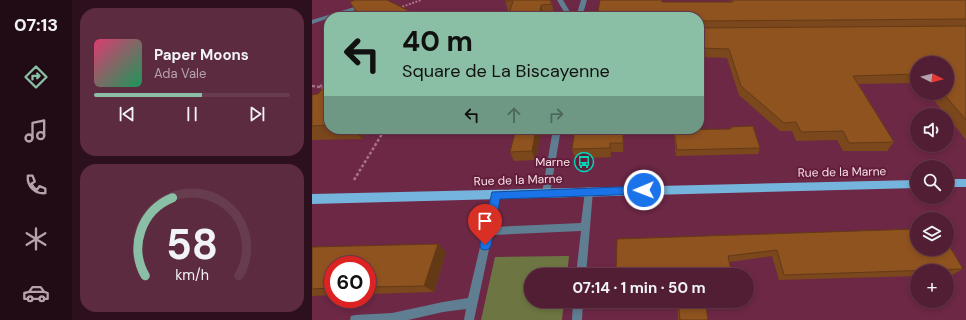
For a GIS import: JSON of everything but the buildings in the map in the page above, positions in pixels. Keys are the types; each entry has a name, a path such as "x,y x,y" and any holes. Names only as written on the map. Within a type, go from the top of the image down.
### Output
{"main road":[{"path":"954,183 966,182"},
{"name":"Rue de la Marne","path":"312,199 910,184"}],"street":[{"path":"344,12 382,0"},
{"path":"560,0 567,12"},
{"path":"580,12 584,0"},
{"path":"312,22 324,18"},
{"path":"546,193 556,134"},
{"path":"582,268 588,191"},
{"path":"469,320 496,195"},
{"path":"488,231 585,227"},
{"path":"355,320 392,318 443,307 473,303"},
{"path":"577,320 578,308"}],"path":[{"path":"320,87 324,83"},
{"path":"312,86 320,87 324,90"},
{"path":"343,198 382,134"}],"green space":[{"path":"569,256 568,268 524,268 524,308 563,308 562,320 481,320 495,257"}],"place":[{"name":"Marne","path":"584,162"}],"route":[{"path":"485,245 496,195 644,190"}]}
